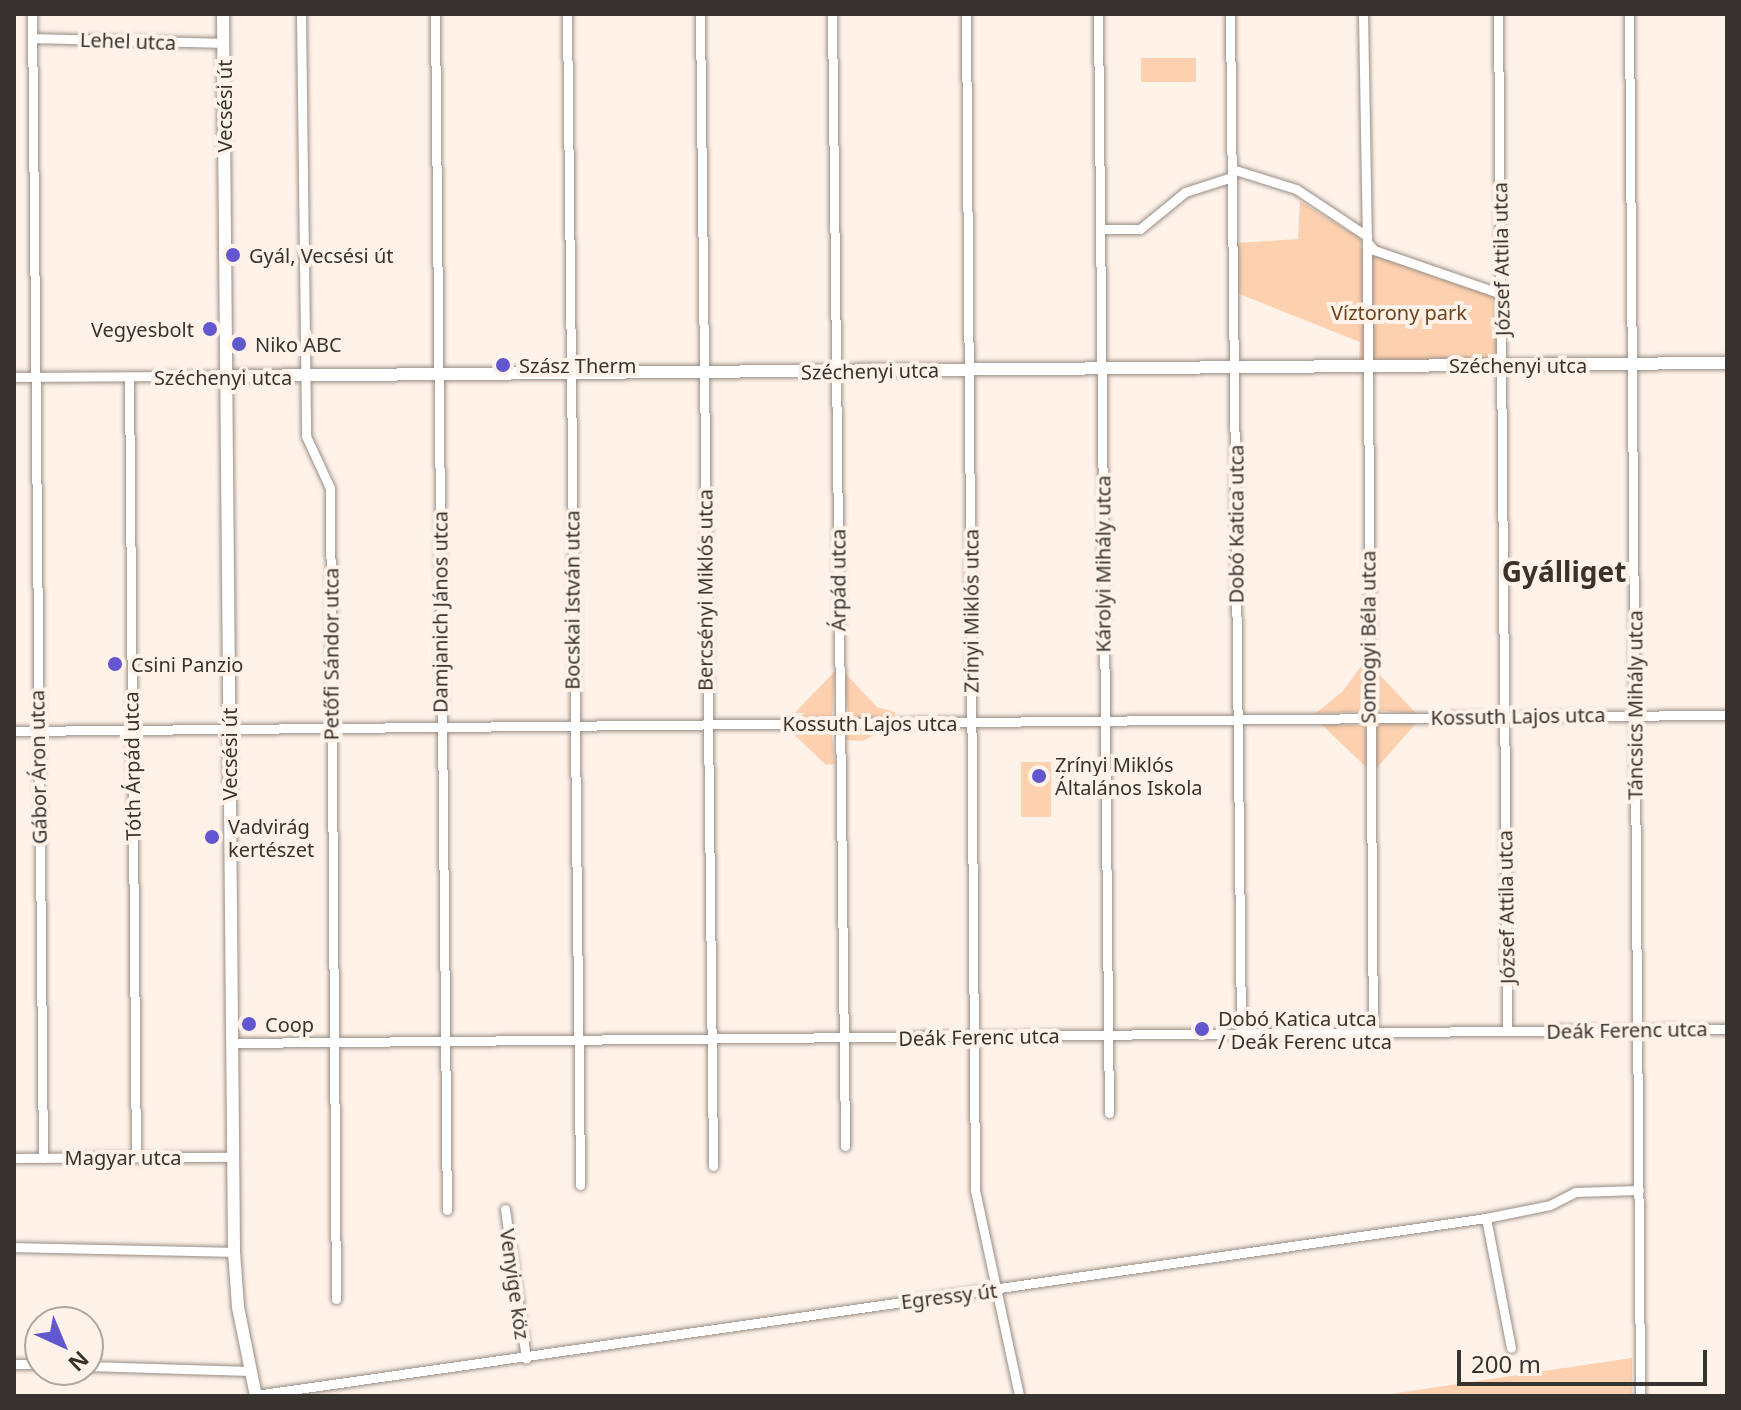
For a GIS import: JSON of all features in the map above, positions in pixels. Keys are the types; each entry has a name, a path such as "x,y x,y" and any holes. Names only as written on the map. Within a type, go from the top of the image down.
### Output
{"street":[{"name":"Gábor Áron utca","path":"32,14 43,1158"},
{"name":"Vecsési út","path":"223,14 234,1252 256,1396"},
{"name":"Petőfi Sándor utca","path":"301,14 306,436 330,488 336,1299"},
{"name":"Damjanich János utca","path":"435,14 447,1210"},
{"name":"Bocskai István utca","path":"567,14 572,726 580,1185"},
{"name":"Bercsényi Miklós utca","path":"700,14 709,1039 713,1166"},
{"name":"Árpád utca","path":"832,14 845,1146"},
{"name":"Zrínyi Miklós utca","path":"966,14 975,1190 1019,1396"},
{"name":"Károlyi Mihály utca","path":"1098,14 1109,1113"},
{"name":"Dobó Katica utca","path":"1230,14 1241,1034"},
{"name":"Somogyi Béla utca","path":"1363,14 1373,1033"},
{"name":"József Attila utca","path":"1498,14 1507,1031"},
{"name":"Táncsics Mihály utca","path":"1629,14 1640,1396"},
{"name":"Lehel utca","path":"33,38 223,43"},
{"path":"1101,229 1140,229 1185,192 1232,173 1296,189 1367,241 1502,294"},
{"name":"Széchenyi utca","path":"14,377 571,375 1102,367 1727,363"},
{"name":"Tóth Árpád utca","path":"129,377 136,1156"},
{"name":"Kossuth Lajos utca","path":"14,731 1727,715"},
{"name":"Deák Ferenc utca","path":"231,1043 1727,1029"},
{"name":"Magyar utca","path":"14,1158 232,1157"},
{"name":"Egressy út","path":"256,1396 526,1359 761,1320 996,1290 1486,1218 1550,1205 1575,1192 1639,1190"},
{"name":"Venyige köz","path":"505,1209 526,1359"},
{"path":"1486,1218 1511,1348"},
{"path":"14,1247 234,1252"},
{"path":"104,1366 250,1371"},
{"path":"357,1384 359,1396"}],"green space":[{"path":"1141,58 1196,58 1196,82 1141,82"},
{"name":"Víztorony park","path":"1300,201 1361,239 1361,248 1498,296 1500,361 1359,360 1360,342 1237,293 1236,243 1298,239"},
{"path":"1364,662 1365,711 1315,714 1343,691"},
{"path":"1373,668 1417,714 1375,710"},
{"path":"842,670 877,707 895,712 894,718 849,719"},
{"path":"835,671 832,719 787,721"},
{"path":"1417,722 1374,771 1373,728 1379,723"},
{"path":"1320,723 1366,726 1366,767"},
{"path":"889,727 863,741 843,740 848,728"},
{"path":"787,728 831,728 835,764 826,765"},
{"path":"1021,762 1051,762 1051,817 1021,817"},
{"path":"1632,1358 1632,1396 1377,1396"}],"place":[{"name":"Gyál, Vecsési út","path":"233,255"},
{"name":"Vegyesbolt","path":"210,329"},
{"name":"Niko ABC","path":"239,344"},
{"name":"Szász Therm","path":"503,365"},
{"name":"Csini Panzio","path":"115,664"},
{"name":"Zrínyi Miklós Általános Iskola","path":"1039,776"},
{"name":"Vadvirág kertészet","path":"212,837"},
{"name":"Coop","path":"249,1024"},
{"name":"Dobó Katica utca / Deák Ferenc utca","path":"1202,1029"}],"district":[{"name":"Gyálliget","path":"1564,571"}]}
